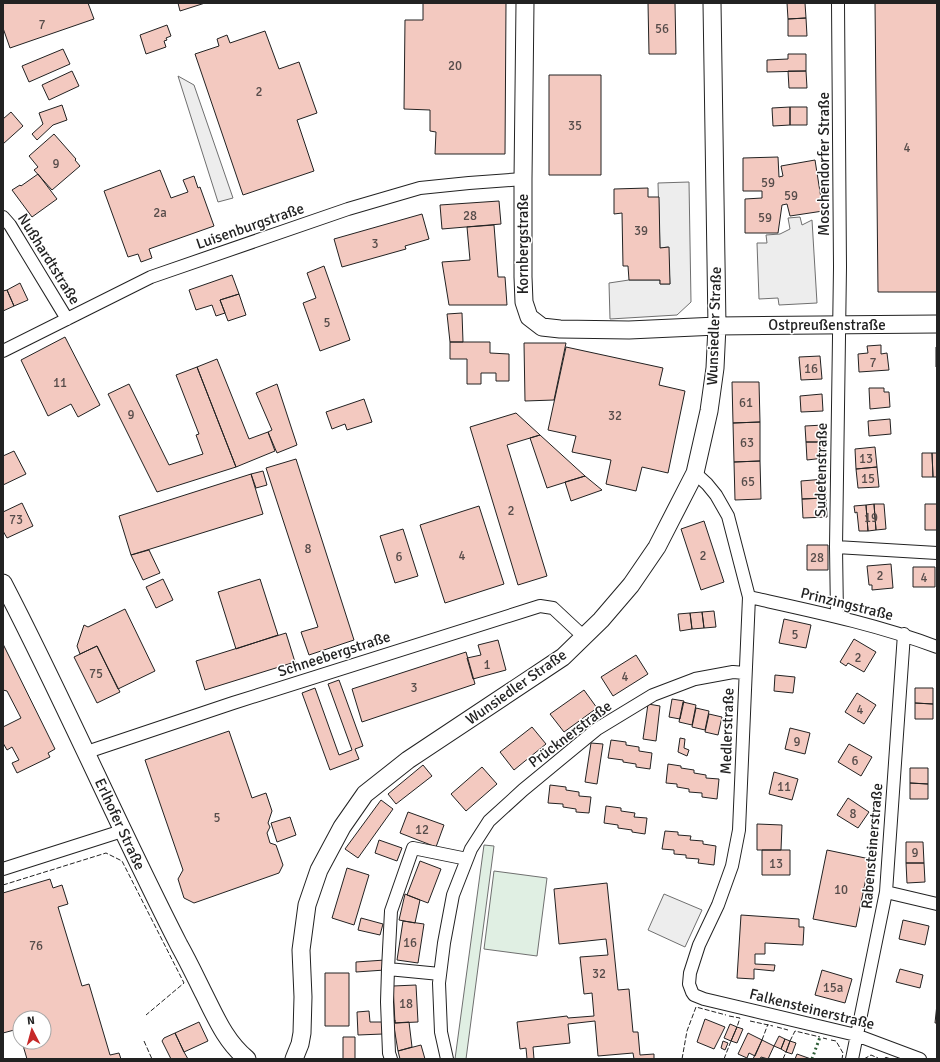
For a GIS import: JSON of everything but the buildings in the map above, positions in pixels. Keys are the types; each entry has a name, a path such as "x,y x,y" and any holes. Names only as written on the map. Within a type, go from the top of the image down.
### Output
{"street":[{"name":"Kornbergstraße","path":"525,3 522,179 524,302 529,317 542,327 560,329 629,330 717,326"},
{"name":"Wunsiedler Straße","path":"294,1059 300,1044 302,1033 304,998 301,950 308,905 319,870 342,826 365,794 408,760 563,657 583,636 602,620 631,585 657,547 695,473 709,411 715,368 717,326 712,3"},
{"name":"Moschendorfer Straße","path":"838,3 839,324"},
{"name":"Luisenburgstraße","path":"3,351 151,277 348,209 420,188 522,179"},
{"name":"Nußhardtstraße","path":"3,217 10,225 67,319"},
{"name":"Sudetenstraße","path":"837,616 836,547 839,324"},
{"name":"Ostpreußenstraße","path":"717,326 937,324"},
{"name":"Medlerstraße","path":"694,995 689,984 690,973 699,945 718,905 732,866 739,830 748,597 728,516 716,495 695,473"},
{"path":"836,547 937,553"},
{"name":"Erlhofer Straße","path":"3,582 87,752 122,831 223,1032 235,1048 247,1059"},
{"name":"Prinzingstraße","path":"748,597 837,616 904,634 937,647"},
{"name":"Schneebergstraße","path":"87,752 233,703 540,606 553,608 583,636"},
{"name":"Rabensteinerstraße","path":"852,1059 886,892 904,634"},
{"name":"Prücknerstraße","path":"447,1059 441,1032 440,974 444,943 453,894 471,849 489,821 523,790 597,729 653,694 695,679 733,672 745,673"},
{"path":"3,869 122,831"},
{"path":"391,1059 389,1053 387,1002 391,911 413,848 467,859"},
{"path":"886,892 937,904"},
{"path":"388,969 440,974"},
{"name":"Falkensteinerstraße","path":"694,995 704,999 856,1035 920,1059"}],"green space":[{"path":"484,845 494,846 466,1059 455,1059"},
{"path":"494,871 547,878 537,956 484,949"}],"shaded area":[{"path":"178,76 194,85 233,198 218,202"},
{"path":"689,182 691,302 677,315 610,319 609,283 629,280 660,280 660,284 670,284 668,247 660,248 658,183"},
{"path":"800,217 802,225 812,220 817,303 779,305 778,298 759,299 757,243 767,243 766,235 780,234 790,229 788,218"},
{"path":"664,894 702,910 685,947 648,930"}],"hedge":[{"path":"812,1059 820,1037"}],"fence":[{"path":"3,885 106,853 122,861 184,983 146,1015"},
{"path":"682,1059 687,1031 696,1007 726,1015"},
{"path":"729,1016 740,1018 737,1027"},
{"path":"750,1021 773,1026"},
{"path":"762,1040 768,1024"},
{"path":"777,1027 788,1030"},
{"path":"790,1041 795,1031 820,1037"},
{"path":"823,1038 827,1039"},
{"path":"831,1040 836,1041 843,1053 842,1059"},
{"path":"144,1041 152,1059"},
{"path":"724,1059 731,1041"},
{"path":"783,1059 786,1052"},
{"path":"864,1059 871,1055 878,1058 877,1059"}],"wall":[{"path":"885,1059 889,1059"}]}
